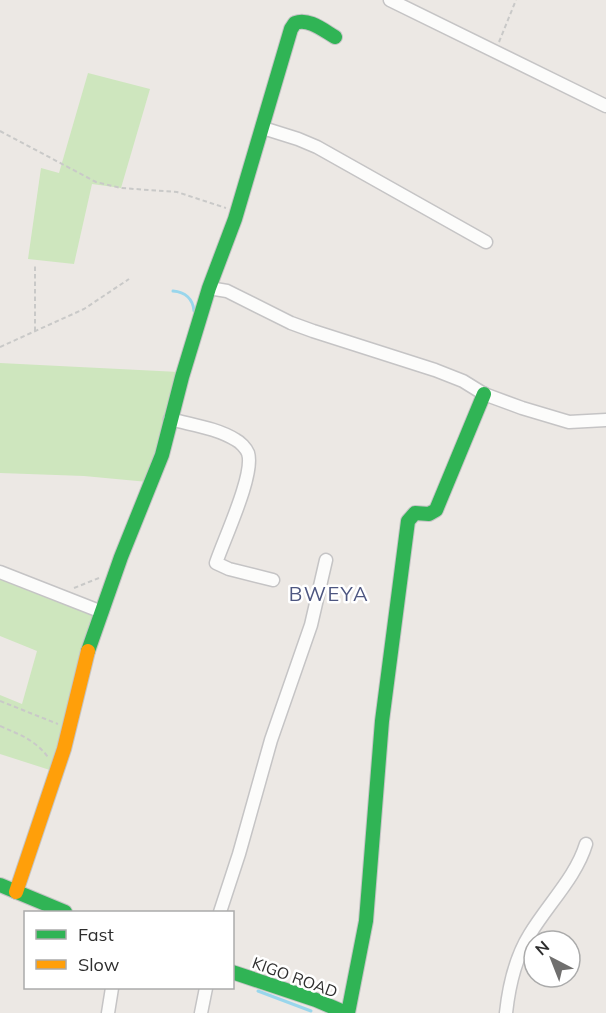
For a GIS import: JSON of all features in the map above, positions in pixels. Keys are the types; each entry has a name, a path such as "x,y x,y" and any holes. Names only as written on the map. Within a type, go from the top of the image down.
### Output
{"street":[{"path":"390,0 606,106"},
{"path":"16,892 57,769 87,655 123,552 162,455 170,419 209,288 237,212 293,25 304,21 335,37"},
{"path":"263,128 298,138 317,147 486,242"},
{"path":"209,288 227,291 291,323 444,373 470,384 484,394 569,422 606,420"},
{"path":"347,1013 366,921 382,721 408,521 415,513 429,514 436,510 484,394"},
{"path":"170,419 219,432 236,440 248,452 246,480 216,563 229,569 273,580"},
{"path":"220,911 271,740 311,626 326,560"},
{"path":"0,572 102,612"},
{"path":"506,1013 510,984 519,955 529,935 581,860 586,844"},
{"path":"0,885 63,911"},
{"name":"KIGO ROAD","path":"234,973 316,1000 347,1013"},
{"path":"108,1013 112,989"},
{"path":"201,1013 206,989"}],"path":[{"path":"495,50 516,0"},
{"path":"0,131 96,182 121,188 177,192 201,198 237,212"},
{"path":"34,331 35,266"},
{"path":"0,347 84,309 129,279"},
{"path":"62,596 98,578 106,571"},
{"path":"0,701 69,728"},
{"path":"0,726 25,736 41,748 57,769"}],"green space":[{"path":"88,73 150,89 121,188 92,184 74,264 28,259 41,168 59,173"},
{"path":"0,363 179,372 148,482 84,476 0,473"},
{"path":"0,578 89,612 95,619 53,771 0,754 0,695 22,704 37,651 0,636"}],"waterway":[{"path":"173,291 188,297 194,311"},
{"path":"258,991 311,1011"}],"traffic: fast":[{"path":"88,651 121,557 162,455 182,377 209,288 235,219 291,29 295,23 305,22 335,37"},
{"path":"348,1013 366,921 382,721 408,521 415,513 429,514 436,510 484,394"},
{"path":"0,885 63,911"},
{"path":"234,973 316,1000 346,1013"}],"traffic: slow":[{"path":"16,892 64,749 88,651"}],"district":[{"name":"BWEYA","path":"329,593"}]}
